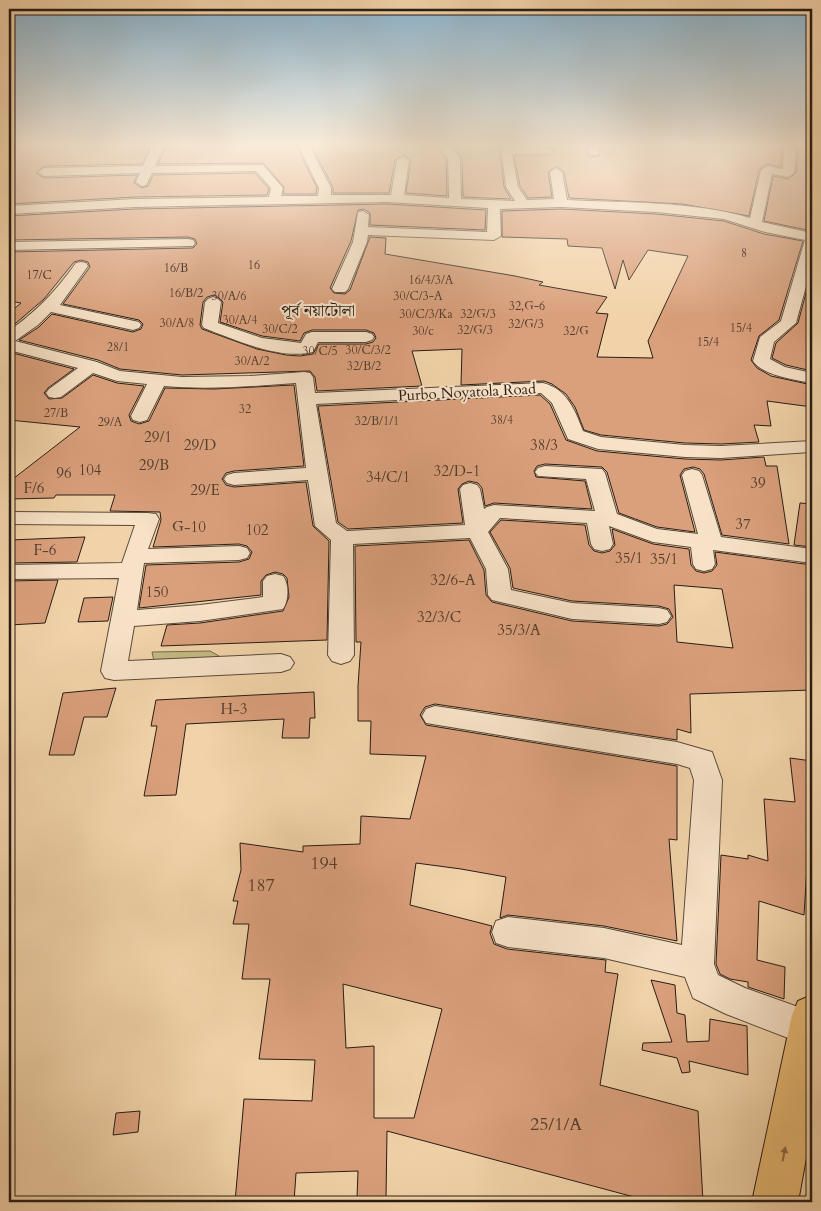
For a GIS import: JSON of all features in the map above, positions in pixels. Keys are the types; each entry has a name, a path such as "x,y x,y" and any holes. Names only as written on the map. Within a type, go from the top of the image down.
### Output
{"main road":[{"path":"775,1202 810,1022"}],"street":[{"path":"175,216 180,202"},
{"path":"9,210 203,202"},
{"path":"340,289 360,242 364,202"},
{"path":"438,202 494,205 561,203 656,208 726,215 770,229 812,238 788,323 766,340 760,361 780,371 812,378"},
{"path":"755,224 760,202"},
{"path":"362,231 494,236 494,205"},
{"path":"9,246 188,243"},
{"path":"9,338 32,322 59,297 81,266"},
{"path":"213,302 203,323 262,345 283,348 307,348"},
{"path":"48,308 134,325"},
{"path":"366,337 312,337 307,348 304,377 306,399 326,526 342,538 477,532 494,511 601,518 652,535 812,556"},
{"path":"9,345 91,366 117,376 182,382 250,381 304,377"},
{"path":"55,393 91,366"},
{"path":"140,416 158,380"},
{"name":"Purbo Noyatola Road","path":"306,399 543,388 551,390 561,402 575,435 598,443 685,451 721,452 811,446"},
{"path":"598,443 595,473 601,518 602,544"},
{"path":"545,472 595,473"},
{"path":"234,479 317,473"},
{"path":"692,475 706,541 704,564"},
{"path":"470,489 477,532 497,569 500,595 572,610 659,616"},
{"path":"9,518 148,518 133,563 114,671 281,663"},
{"path":"341,655 342,538"},
{"path":"9,572 238,553"},
{"path":"122,619 200,613 275,603 275,581"},
{"path":"435,716 677,753 702,760 708,780 697,964 705,986 738,1002 810,1022"},
{"path":"508,932 604,943 697,964"}],"shaded area":[{"path":"210,651 228,661 154,661 152,652"}],"building":[{"path":"9,202 54,202 9,204"},
{"path":"636,202 752,202 749,216 683,204"},
{"path":"768,202 812,202 812,231 764,221"},
{"path":"387,204 486,210 485,230 370,225 370,213 364,209 358,210 351,241 330,288 334,293 345,294 350,290 370,237 386,238 385,254 515,276 543,282 539,285 607,297 596,313 608,314 597,357 653,358 648,341 688,256 648,250 629,280 623,260 615,289 602,248 568,246 567,239 502,237 502,211 561,209 656,214 724,221 764,234 803,241 779,320 759,336 751,360 757,368 771,376 812,385 812,407 767,401 771,426 754,425 759,442 685,443 601,435 584,430 575,407 566,394 544,381 461,385 462,349 412,351 422,386 317,391 315,377 310,371 182,375 120,369 98,360 19,340 39,327 52,314 133,332 141,329 143,324 139,320 63,304 90,267 88,262 81,260 74,262 44,299 9,329 9,313 21,303 9,301 9,252 193,248 197,244 195,239 188,237 9,240 9,216 135,209","holes":["214,295 223,302 220,322 262,336 300,341 304,333 312,330 366,330 374,333 376,338 373,342 366,344 319,344 313,354 300,356 257,349 202,329 200,325 203,302 207,297"]},
{"path":"812,270 812,371 786,365 772,358 776,343 798,323"},
{"path":"9,352 74,369 48,388 44,393 49,399 62,398 93,375 117,383 144,386 129,415 131,421 139,424 149,421 165,388 214,389 294,385 304,466 234,471 226,473 222,479 226,485 234,487 306,482 313,526 329,541 327,640 161,646 167,625 200,623 283,611 289,597 287,578 283,574 275,572 266,575 261,581 261,595 139,608 146,565 239,562 249,559 252,552 247,546 239,544 153,547 161,520 160,512 110,511 115,495 56,495 54,498 9,499 9,482 80,427 9,420"},
{"path":"540,395 550,404 566,440 597,451 685,459 721,460 764,457 766,466 777,466 789,544 722,535 704,474 700,469 693,467 684,469 680,475 695,532 657,527 619,513 607,472 602,467 545,464 537,466 534,471 536,477 585,481 592,509 494,503 485,506 482,488 478,483 469,481 462,484 458,489 463,523 348,529 338,522 318,406"},
{"path":"800,503 812,504 812,547 794,545"},
{"path":"501,520 585,525 589,545 594,551 602,553 610,551 615,545 612,529 653,544 689,549 691,565 696,571 704,573 712,571 717,565 715,552 812,565 812,690 690,694 691,733 677,729 677,740 435,704 425,707 420,715 426,725 677,766 677,840 669,839 677,941 604,926 508,915 500,918 506,877 461,869 416,863 410,905 492,926 490,933 494,944 507,949 606,960 605,972 618,974 600,1085 698,1111 703,1202 653,1202 387,1131 386,1198 357,1198 358,1171 296,1173 294,1202 235,1202 244,1099 312,1101 315,1060 259,1059 270,979 242,979 249,924 233,924 238,901 233,901 241,870 240,843 303,852 303,846 360,844 361,816 410,819 426,756 370,754 371,721 358,721 361,642 356,642 355,546 469,540 484,570 486,595 492,602 572,621 659,626 667,624 673,617 669,609 659,606 572,601 513,588 510,568 490,532","holes":["674,585 722,589 733,648 677,642","343,984 442,1009 414,1118 374,1118 374,1046 346,1048"]},
{"path":"85,537 77,562 9,563 9,540"},
{"path":"58,580 45,623 9,625 9,581"},
{"path":"113,597 108,621 78,622 84,598"},
{"path":"116,688 107,717 84,717 74,755 49,755 63,693"},
{"path":"314,692 315,718 310,718 309,738 282,738 284,719 186,724 176,795 144,796 157,726 151,726 156,700"},
{"path":"790,758 812,761 812,836 809,835 804,915 759,901 757,960 785,967 784,999 748,987 748,982 730,979 720,974 716,964 721,855 748,859 748,855 768,861 764,799 795,802"},
{"path":"651,980 675,985 677,1013 685,1015 687,1042 709,1041 710,1019 747,1026 748,1075 689,1061 690,1072 682,1073 677,1058 642,1050 643,1043 672,1042"},
{"path":"140,1111 138,1132 113,1135 116,1113"}],"district":[{"name":"পূর্ব নয়াটোলা","path":"318,311"}]}
